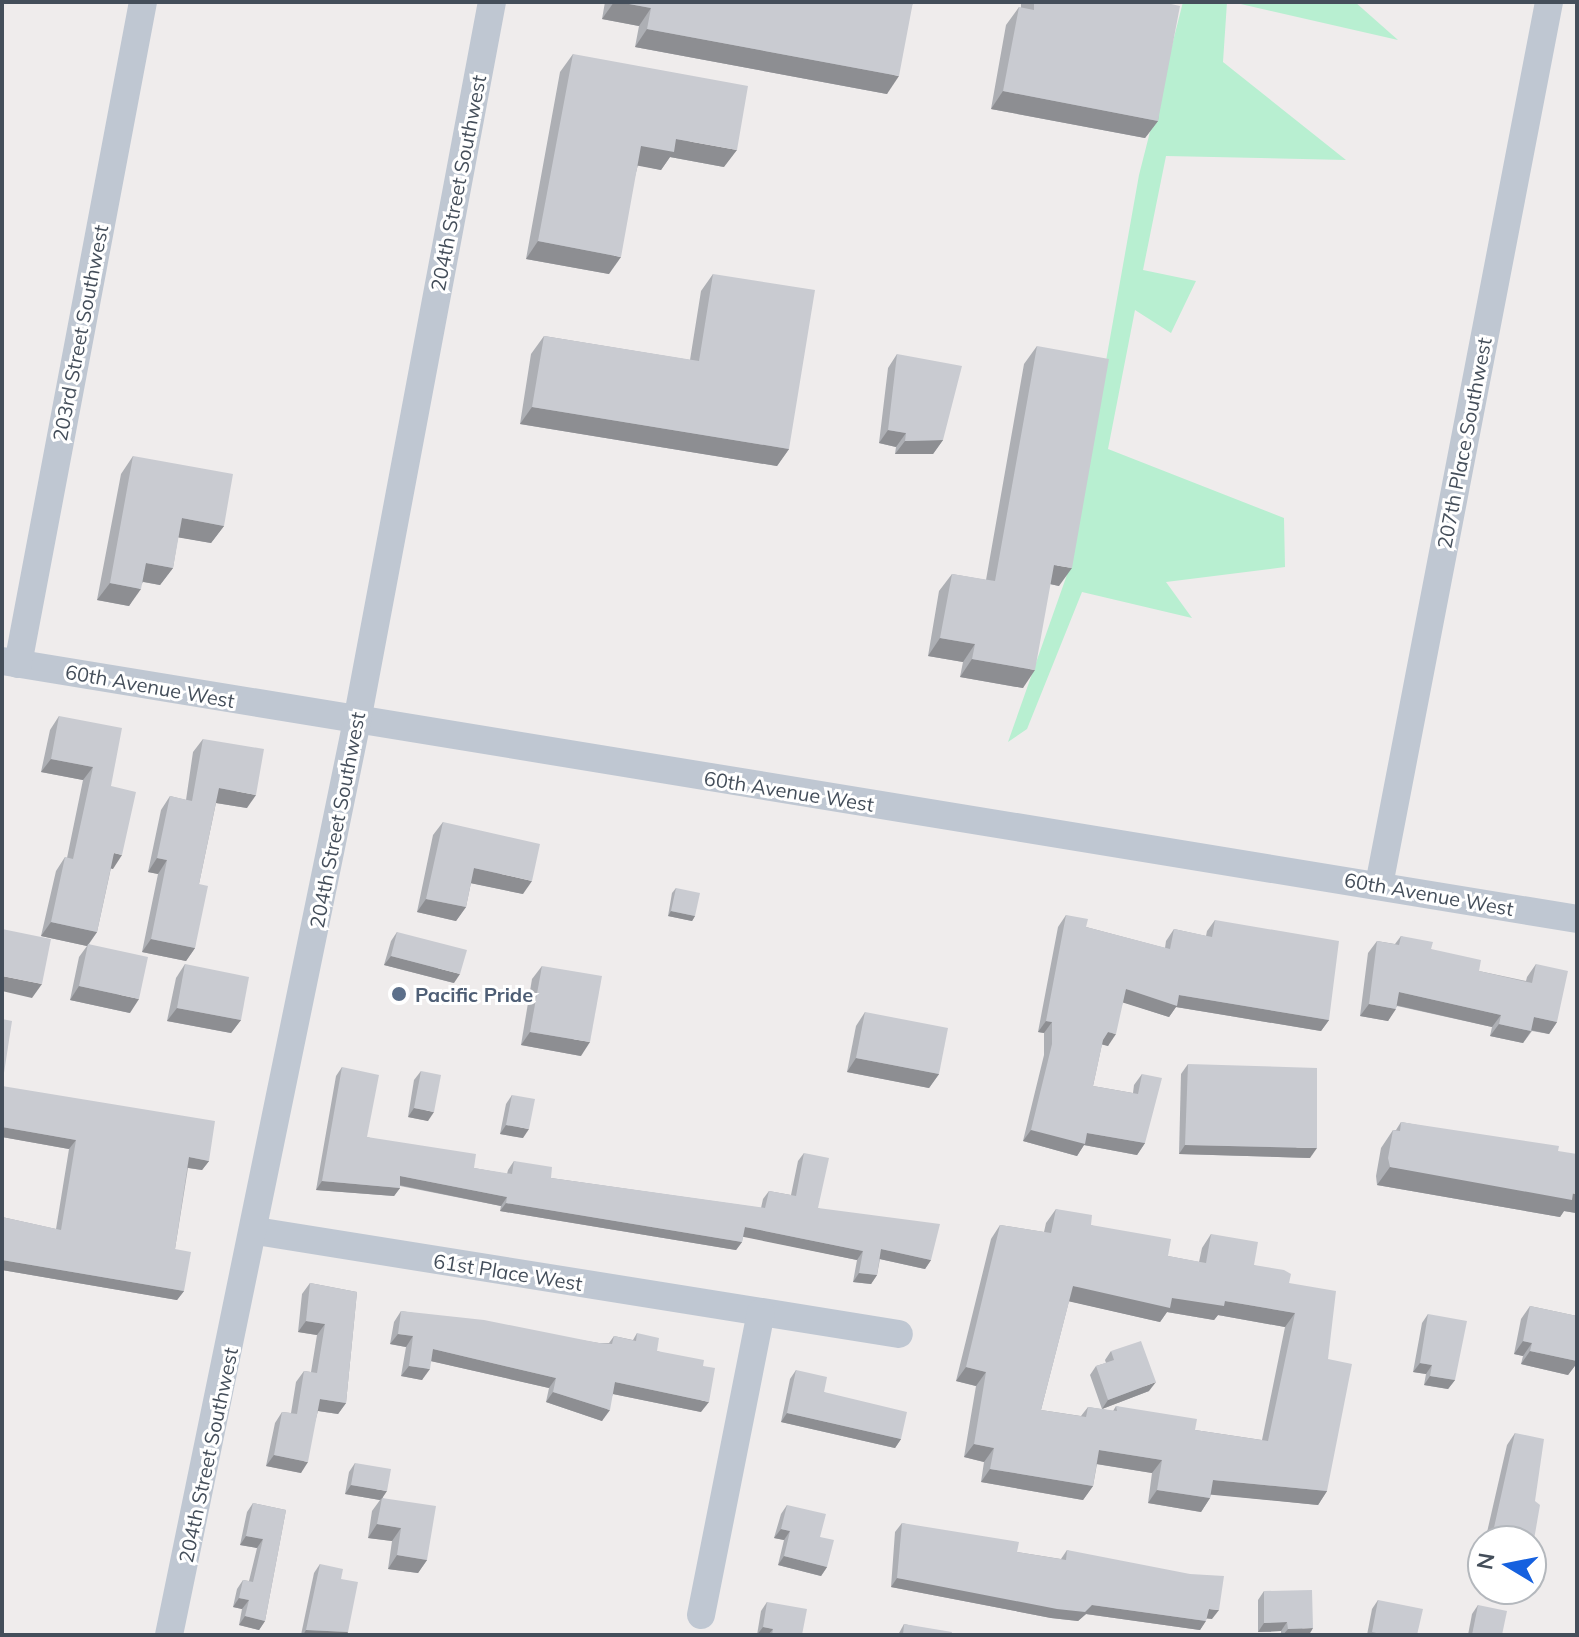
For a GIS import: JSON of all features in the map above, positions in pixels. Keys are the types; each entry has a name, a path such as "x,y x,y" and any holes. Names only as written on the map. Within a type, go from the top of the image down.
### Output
{"street":[{"name":"203rd Street Southwest","path":"10,663 143,2"},
{"name":"204th Street Southwest","path":"169,1635 256,1231 357,721 492,2"},
{"name":"207th Place Southwest","path":"1379,885 1549,2"},
{"name":"60th Avenue West","path":"10,663 1577,919"},
{"name":"61st Place West","path":"256,1231 899,1334"},
{"path":"701,1615 761,1313"}],"green space":[{"path":"1183,2 1227,2 1223,62 1346,160 1166,156 1143,270 1196,281 1171,333 1135,310 1108,449 1284,518 1285,567 1166,582 1192,618 1082,592 1027,729 1008,742 1069,569 1139,175"},
{"path":"1232,2 1355,2 1398,40"}],"building":[{"path":"618,2 913,2 899,76 647,29 651,8"},
{"path":"1034,2 1171,2 1180,6 1158,121 1003,91 1019,7 1034,10"},
{"path":"573,54 748,86 737,150 676,139 674,152 641,146 621,257 538,241"},
{"path":"713,274 815,290 789,449 532,407 544,336 699,361"},
{"path":"1037,346 1109,359 1072,568 1054,565 1035,670 972,659 975,644 940,638 952,574 995,581"},
{"path":"897,354 962,366 943,440 905,441 906,433 888,430"},
{"path":"133,456 233,474 224,526 182,518 173,568 146,563 141,589 110,583"},
{"path":"59,716 122,728 111,786 136,792 122,855 114,853 97,932 51,922 65,857 73,859 93,767 51,759"},
{"path":"203,739 264,749 256,795 219,788 199,884 208,886 195,948 151,939 167,860 157,858 170,796 192,801"},
{"path":"443,822 540,844 532,881 474,868 466,907 426,899"},
{"path":"676,888 700,893 695,916 671,911"},
{"path":"1066,915 1088,919 1086,927 1170,949 1174,929 1212,937 1215,920 1339,941 1329,1020 1179,995 1177,1006 1126,989 1116,1034 1108,1032 1103,1040 1093,1086 1138,1094 1142,1074 1162,1078 1145,1143 1087,1133 1085,1144 1031,1130 1052,1044 1052,1022 1046,1021"},
{"path":"2,929 51,939 42,984 2,976"},
{"path":"397,932 467,950 460,974 391,956"},
{"path":"1401,936 1433,942 1431,949 1481,960 1479,971 1532,983 1536,964 1568,971 1557,1022 1534,1017 1531,1031 1499,1024 1501,1015 1399,992 1396,1009 1369,1004 1377,941 1399,945"},
{"path":"88,944 148,957 139,999 79,986"},
{"path":"185,964 249,977 241,1020 177,1008"},
{"path":"542,966 602,976 590,1042 530,1032"},
{"path":"865,1012 948,1028 939,1074 856,1058"},
{"path":"2,1019 12,1021 2,1086"},
{"path":"1188,1064 1317,1068 1317,1148 1185,1145"},
{"path":"342,1067 379,1075 367,1137 476,1154 474,1168 512,1174 514,1161 552,1167 551,1178 765,1208 769,1191 796,1196 804,1153 829,1158 818,1208 940,1224 931,1260 881,1249 877,1275 859,1273 863,1251 745,1227 742,1242 506,1203 507,1197 400,1176 400,1188 322,1181"},
{"path":"421,1071 441,1075 434,1112 414,1108"},
{"path":"2,1086 215,1121 209,1161 189,1157 175,1249 191,1252 184,1291 2,1260 2,1217 61,1230 76,1140 2,1127"},
{"path":"512,1095 535,1099 529,1129 506,1125"},
{"path":"1401,1122 1559,1146 1558,1151 1577,1154 1577,1194 1573,1193 1572,1200 1390,1167 1388,1158 1393,1130 1400,1131"},
{"path":"1056,1209 1092,1215 1091,1225 1171,1239 1168,1256 1206,1263 1211,1234 1258,1242 1254,1265 1284,1270 1291,1274 1289,1283 1336,1291 1328,1359 1352,1364 1327,1491 1213,1480 1210,1498 1157,1490 1162,1460 1099,1450 1093,1486 990,1469 994,1448 974,1444 986,1372 966,1367 1000,1225 1051,1233","holes":["1073,1286 1170,1308 1172,1298 1224,1306 1225,1301 1295,1313 1268,1441 1195,1430 1197,1419 1116,1406 1117,1411 1088,1407 1086,1417 1041,1410"]},
{"path":"310,1283 357,1292 346,1403 320,1399 308,1462 274,1455 282,1412 297,1414 304,1371 317,1373 325,1324 306,1321"},
{"path":"1530,1306 1577,1316 1577,1361 1530,1351 1532,1343 1523,1341"},
{"path":"401,1311 484,1320 599,1343 612,1344 614,1336 636,1341 637,1333 659,1338 657,1351 704,1360 703,1366 715,1368 709,1402 615,1382 610,1410 553,1392 556,1378 433,1349 430,1369 409,1366 413,1336 398,1334"},
{"path":"1428,1314 1467,1321 1455,1380 1430,1376 1432,1365 1420,1363"},
{"path":"1141,1341 1156,1382 1108,1400 1096,1366 1114,1360 1111,1351"},
{"path":"796,1370 827,1377 824,1392 907,1412 901,1439 787,1413"},
{"path":"1515,1433 1544,1439 1535,1501 1540,1505 1537,1525 1495,1525"},
{"path":"355,1463 391,1469 387,1491 351,1485"},
{"path":"382,1498 436,1506 427,1560 397,1555 401,1528 377,1524"},
{"path":"253,1503 286,1510 265,1621 245,1616 249,1600 239,1598 243,1580 253,1582 263,1539 246,1536"},
{"path":"787,1505 826,1514 820,1537 834,1540 827,1567 784,1556 790,1531 781,1529"},
{"path":"902,1523 1019,1542 1017,1552 1066,1560 1067,1550 1190,1574 1224,1576 1219,1610 1209,1609 1206,1621 1092,1605 1085,1612 897,1578"},
{"path":"320,1564 343,1569 341,1579 358,1582 348,1632 306,1630"},
{"path":"1312,1590 1313,1628 1288,1629 1287,1622 1264,1623 1264,1591"},
{"path":"1378,1600 1423,1609 1417,1635 1372,1632"},
{"path":"767,1602 807,1609 802,1635 772,1635 773,1629 763,1627"},
{"path":"1478,1605 1507,1611 1502,1635 1472,1635"},
{"path":"904,1624 952,1632 951,1635 903,1635"}],"place":[{"name":"Pacific Pride","path":"399,994"}]}
